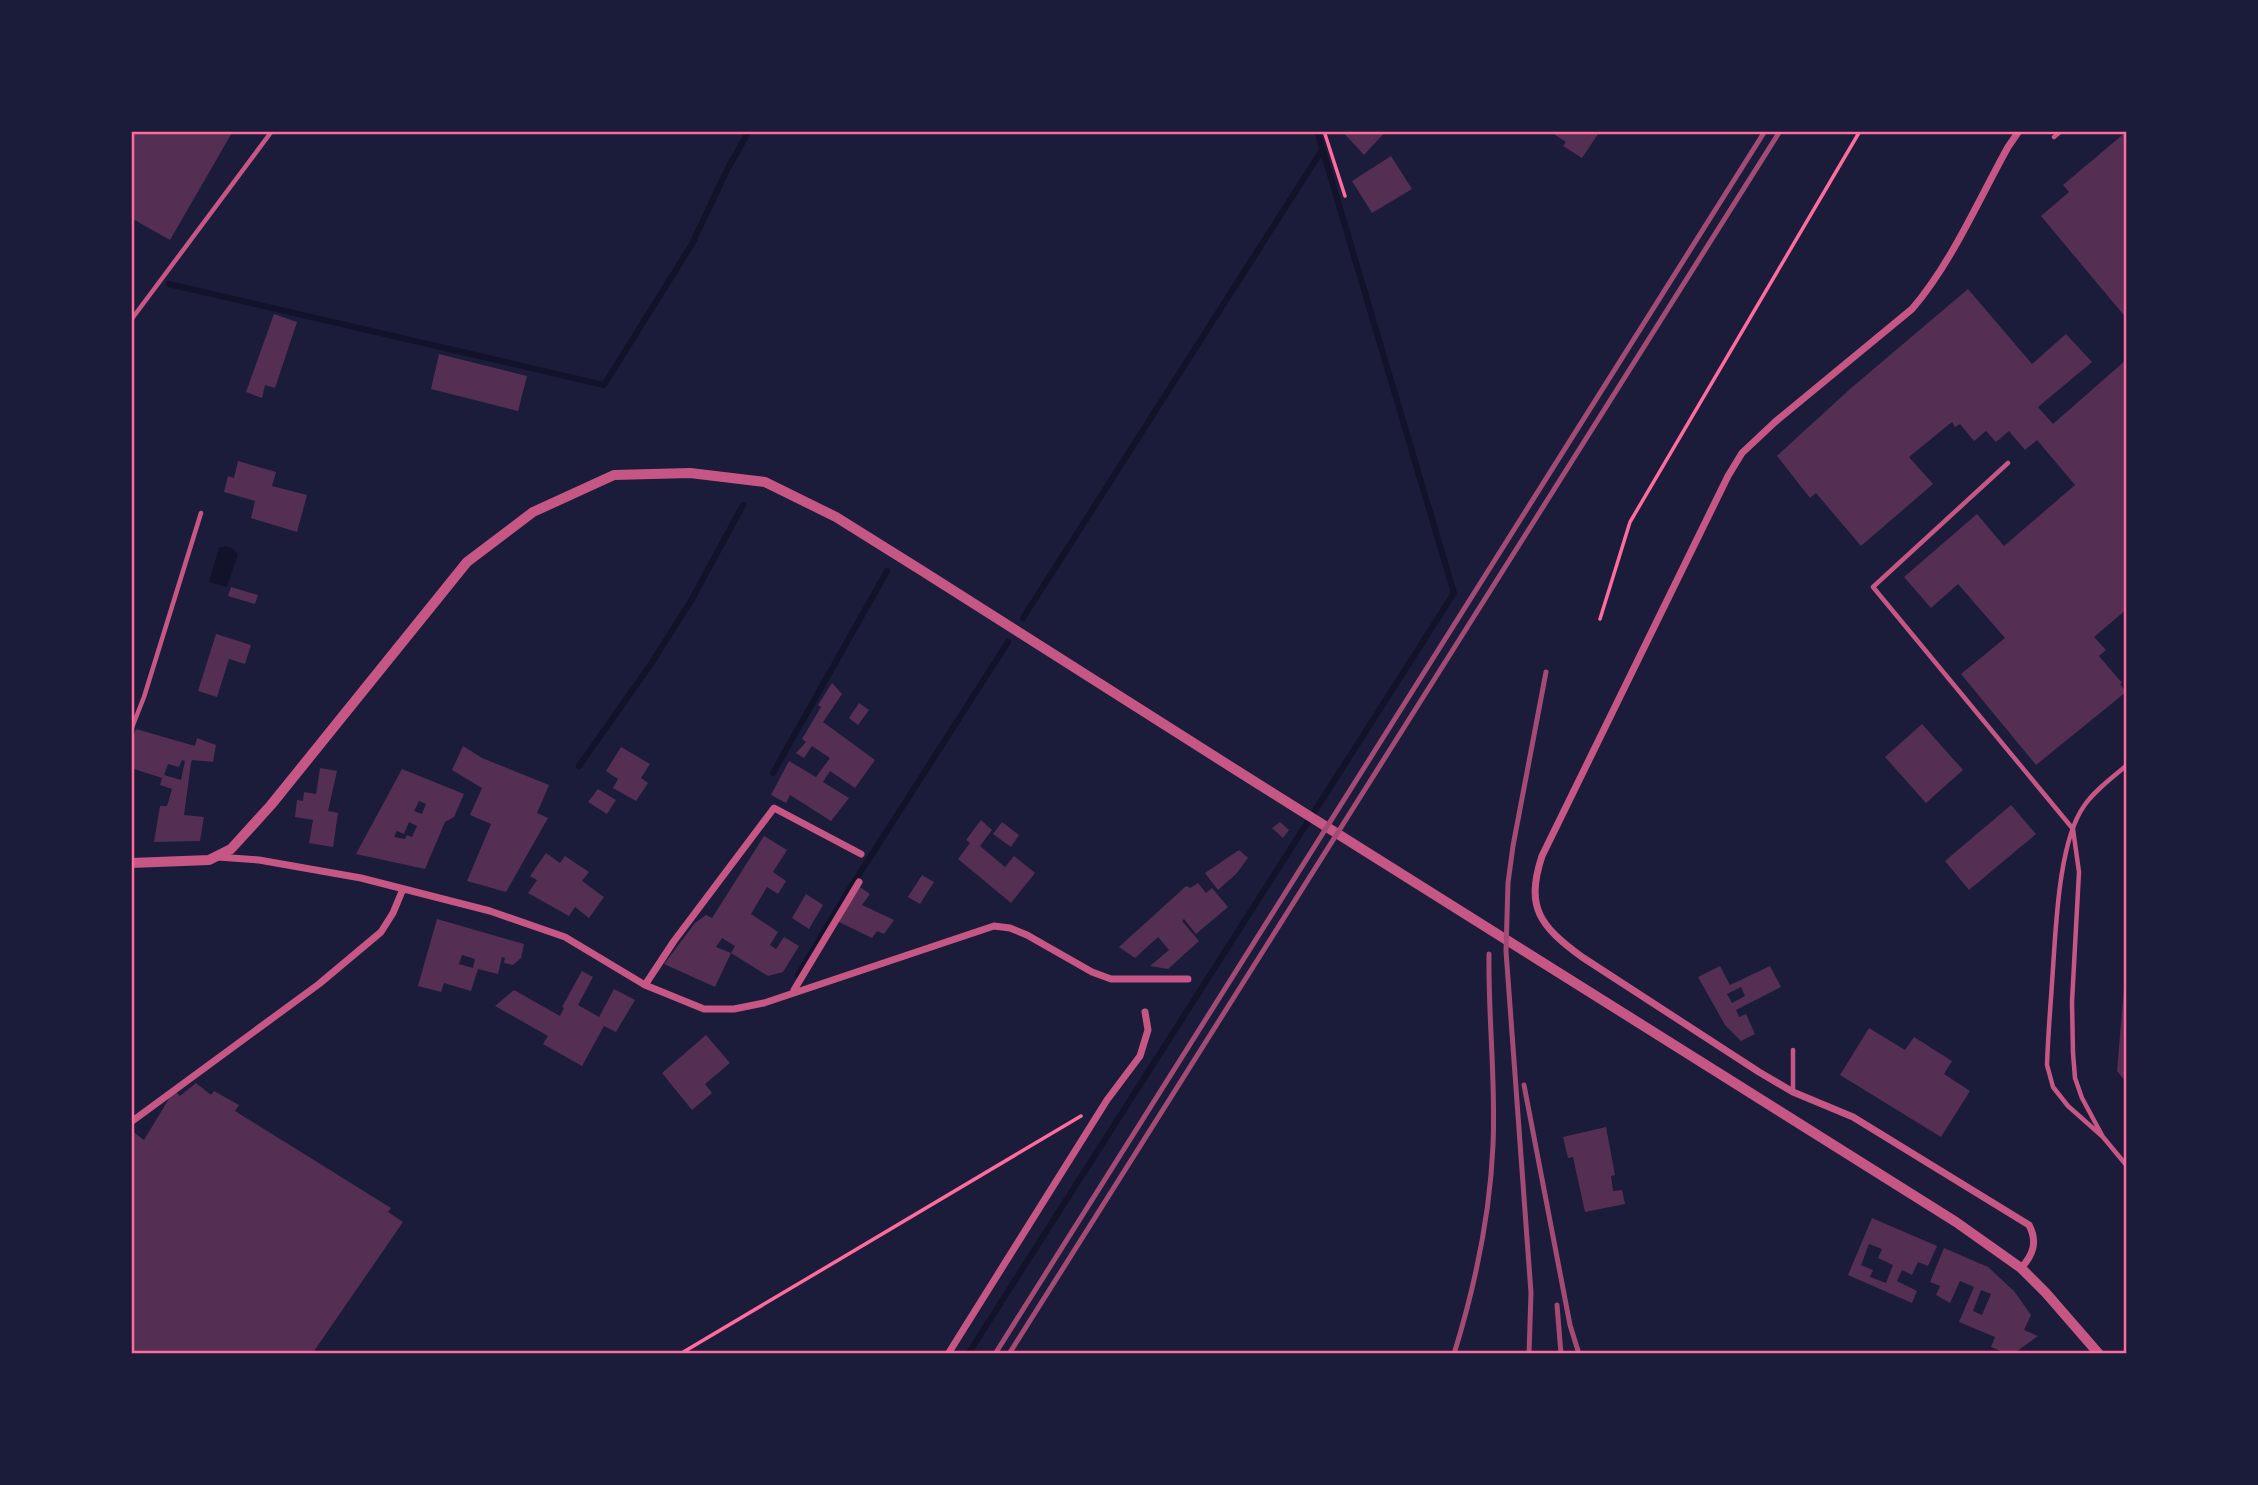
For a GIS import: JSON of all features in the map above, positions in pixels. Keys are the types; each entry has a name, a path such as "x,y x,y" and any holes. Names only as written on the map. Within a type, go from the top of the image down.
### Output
{"street":[{"path":"2019,131 1945,262 1912,309 1775,422 1742,453 1722,488 1554,831 1536,875 1533,894 1538,912 1558,940 1793,1092 1853,1117 2029,1226 2034,1235 2034,1246 2030,1257 2021,1268"},
{"path":"218,857 231,849 247,833 467,562 533,512 614,475 690,473 765,482 836,517 1956,1222 2021,1268 2099,1354"},
{"path":"645,985 674,941 774,808 860,854"},
{"path":"131,863 218,857 259,860 361,878 490,911 565,937 645,985 688,1004 719,1010 764,1003 993,926 1010,928 1027,935 1092,972 1111,979 1188,979"},
{"path":"794,991 859,882"},
{"path":"131,1122 319,984 381,932 403,889"},
{"path":"948,1354 1107,1100 1140,1056 1148,1030 1145,1012"}],"lane":[{"path":"131,320 272,131"},
{"path":"2054,137 2061,131"},
{"path":"2008,463 1873,587 2073,829 2078,873 2072,1002 2075,1078 2082,1098 2103,1137"},
{"path":"132,726 144,697 201,513"},
{"path":"2127,765 2096,790 2082,808 2073,829 2064,864 2057,917 2047,1065 2053,1087 2068,1106 2103,1137 2127,1166"},
{"path":"1793,1050 1793,1092"}],"path":[{"path":"1324,131 1345,195"},
{"path":"1600,619 1630,522 1860,131"},
{"path":"680,1354 1083,1115"}],"shaded area":[{"path":"226,546 238,554 227,587 209,582 219,548"}],"building":[{"path":"131,131 233,131 170,240 131,218"},
{"path":"1342,131 1386,131 1364,155"},
{"path":"1549,131 1600,131 1582,158 1563,146 1566,142"},
{"path":"2127,131 2127,319 2041,216 2069,192 2063,185"},
{"path":"1391,156 1412,189 1372,213 1352,181"},
{"path":"1968,289 2032,364 2066,334 2092,362 2038,407 2053,424 2127,359 2127,609 2094,637 2106,650 2099,656 2122,683 2120,684 2126,692 2036,765 1961,674 2005,638 1958,584 1931,608 1904,577 1977,514 2004,546 2075,485 2037,440 2025,450 2009,431 1996,442 1986,431 1974,441 1960,424 1955,427 1952,422 1909,457 1933,484 1861,546 1816,493 1810,498 1777,456 1850,389"},
{"path":"274,314 297,322 275,388 265,385 262,398 246,392"},
{"path":"439,354 527,376 518,411 431,389"},
{"path":"238,461 276,472 272,486 307,495 297,532 251,518 255,501 224,492 228,476 234,478"},
{"path":"231,587 258,595 255,604 228,596"},
{"path":"216,634 251,645 245,664 229,659 217,697 198,691"},
{"path":"832,683 842,694 823,722 875,760 855,788 830,771 823,782 849,798 831,821 790,795 786,803 771,795 789,761 816,777 830,758 812,746 804,758 796,753 806,742 802,739"},
{"path":"859,703 869,710 858,725 849,718"},
{"path":"1922,724 1963,770 1926,803 1885,757"},
{"path":"136,729 195,746 197,738 216,745 213,762 192,760 191,763 184,815 204,817 200,841 154,842 160,806 167,806 172,789 160,785 162,778 131,768 131,744","holes":["182,760 185,761 181,780 164,775 168,764 179,767"]},
{"path":"463,746 482,758 549,785 537,813 548,818 506,892 467,881 491,824 470,815 482,788 452,770"},
{"path":"621,747 650,764 641,778 648,783 636,801 613,788 618,779 606,771"},
{"path":"320,768 337,771 328,811 338,813 333,847 309,843 313,820 295,817 297,800 303,801 304,792 316,794"},
{"path":"402,769 464,794 454,817 445,822 425,869 356,854","holes":["419,801 426,804 422,814 414,811","409,822 417,826 412,837 394,837 397,831 404,834"]},
{"path":"598,789 616,800 607,814 588,802"},
{"path":"2011,805 2036,834 1969,890 1945,861"},
{"path":"981,820 992,830 980,846 1005,867 1014,856 1035,873 1011,903 958,859 970,843 966,840"},
{"path":"1002,822 1019,835 1011,847 993,834"},
{"path":"1280,822 1289,830 1283,838 1272,828"},
{"path":"764,836 787,850 773,872 786,881 778,894 767,887 751,914 778,932 770,945 776,949 784,937 799,946 783,972 768,976 731,953 715,987 664,964 695,923 706,915 712,918","holes":["722,938 735,946 731,953 716,947"]},
{"path":"1239,850 1248,858 1236,874 1218,890 1205,873"},
{"path":"546,853 560,863 565,856 589,872 582,881 604,897 589,918 575,907 569,916 528,893 537,880 530,876"},
{"path":"922,875 934,882 920,904 908,897"},
{"path":"1198,883 1206,893 1212,888 1228,907 1196,934 1184,919 1182,921 1199,941 1168,969 1150,966 1169,950 1158,937 1135,958 1119,947 1185,887 1190,888"},
{"path":"860,887 870,894 862,905 894,920 884,934 877,931 872,938 837,921"},
{"path":"806,894 823,905 809,929 792,918"},
{"path":"437,919 524,944 521,958 513,965 504,963 505,958 502,957 498,974 478,969 471,991 444,983 441,992 418,986","holes":["462,955 475,959 473,968 459,964"]},
{"path":"1720,966 1730,985 1770,966 1781,987 1736,1010 1739,1017 1746,1014 1755,1034 1741,1041 1725,1025 1698,977","holes":["1741,987 1745,996 1732,1003 1727,994"]},
{"path":"582,971 593,977 578,1005 599,1017 614,989 635,1000 616,1032 604,1026 582,1066 543,1044 548,1036 495,1006 514,990 560,1016 564,1008 562,1007"},
{"path":"2127,976 2127,1083 2117,1071"},
{"path":"1869,1028 1905,1050 1914,1037 1952,1061 1944,1074 1970,1091 1941,1137 1840,1075"},
{"path":"706,1035 730,1063 705,1084 712,1093 692,1110 662,1073"},
{"path":"196,1083 211,1095 214,1091 239,1105 235,1111 391,1208 388,1212 403,1222 312,1354 131,1354 131,1130 144,1140 170,1097 176,1092 180,1096"},
{"path":"1606,1127 1615,1175 1611,1176 1613,1191 1622,1190 1625,1204 1585,1212 1573,1157 1568,1158 1563,1137"},
{"path":"1872,1218 1937,1246 1928,1266 1918,1262 1912,1275 1902,1270 1897,1281 1917,1291 1912,1303 1848,1275","holes":["1869,1244 1882,1249 1878,1258 1893,1265 1886,1283 1870,1277 1873,1270 1861,1265"]},
{"path":"1944,1248 1988,1267 2014,1291 2031,1315 2024,1330 2038,1336 2013,1354 1991,1347 1995,1337 1959,1322 1974,1287 1960,1281 1950,1303 1936,1295 1940,1286 1930,1282","holes":["1981,1290 1991,1294 1982,1315 1973,1311"]}],"waterway":[{"path":"169,284 604,385 692,244 749,131"},
{"path":"968,1354 1454,593 1317,131"},
{"path":"1023,618 1322,150"},
{"path":"579,766 651,664 692,599 743,505"},
{"path":"773,773 887,571"},
{"path":"798,975 849,890 1008,642"}],"railway":[{"path":"995,1354 1765,131"},
{"path":"1009,1354 1780,131"},
{"path":"1529,1354 1531,1293 1506,951 1508,883 1513,846 1546,672"},
{"path":"1454,1354 1469,1303 1489,1198 1494,1097 1489,954"},
{"path":"1524,1085 1570,1325 1579,1354"},
{"path":"1557,1305 1561,1354"}]}
